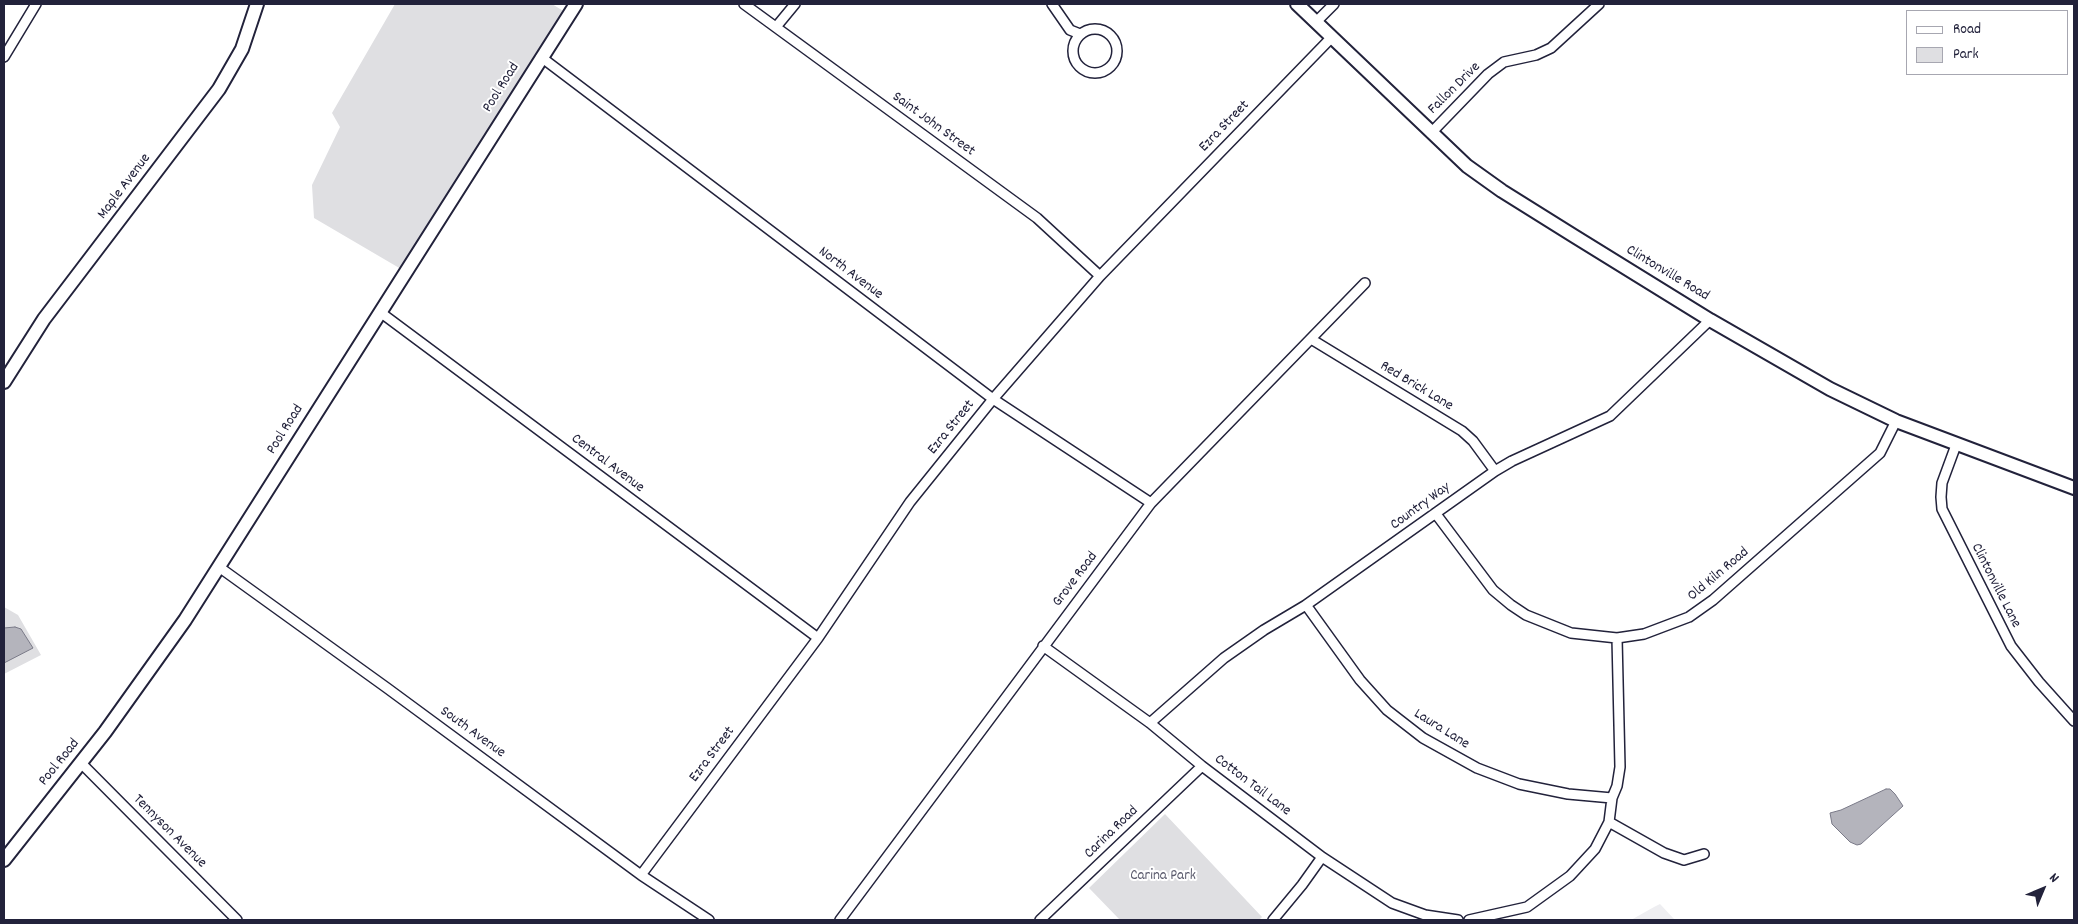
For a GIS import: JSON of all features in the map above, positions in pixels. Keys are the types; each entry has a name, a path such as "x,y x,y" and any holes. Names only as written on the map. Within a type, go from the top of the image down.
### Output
{"main road":[{"name":"Maple Avenue","path":"4,380 44,319 219,88 242,49 257,4"},
{"name":"Pool Road","path":"4,860 81,763 155,663 219,567 576,4"},
{"name":"Clintonville Road","path":"1297,4 1467,166 1502,191 1710,320 1830,389 1896,421 2074,488"}],"street":[{"path":"4,57 36,4"},
{"name":"Saint John Street","path":"744,4 1037,218 1100,276"},
{"path":"776,27 795,4"},
{"path":"1052,4 1070,30 1080,34 1093,29 1106,32 1111,36 1117,49 1116,56 1109,67 1103,71 1092,72 1087,71 1078,64 1075,60 1073,49 1080,34"},
{"path":"1316,22 1334,4"},
{"name":"Fallon Drive","path":"1431,133 1488,74 1504,62 1536,55 1551,48 1599,4"},
{"name":"Ezra Street","path":"641,875 818,638 910,502 993,399 1100,276 1332,37"},
{"name":"North Avenue","path":"541,57 993,399 1151,503"},
{"name":"Grove Road","path":"840,920 1151,503 1365,283"},
{"name":"Central Avenue","path":"380,312 818,638"},
{"name":"Country Way","path":"1150,723 1224,658 1264,630 1306,605 1495,471 1512,461 1610,416 1710,320"},
{"name":"Red Brick Lane","path":"1310,339 1462,431 1473,441 1495,471"},
{"name":"Old Kiln Road","path":"1436,514 1484,579 1511,605 1546,624 1571,632 1617,638 1644,634 1689,617 1713,600 1880,453 1896,421"},
{"name":"Clintonville Lane","path":"1956,445 1942,483 1942,509 2011,646 2038,682 2074,721"},
{"name":"South Avenue","path":"219,567 641,875 707,920"},
{"name":"Laura Lane","path":"1306,605 1360,680 1388,710 1423,738 1477,768 1519,784 1568,794 1612,798"},
{"path":"1469,920 1527,906 1570,876 1596,850 1608,822 1620,767 1617,638"},
{"name":"Cotton Tail Lane","path":"1043,646 1150,723 1202,766 1322,856 1392,903 1425,915 1458,920"},
{"name":"Tennyson Avenue","path":"81,763 237,920"},
{"name":"Carina Road","path":"1040,920 1202,766"},
{"path":"1608,822 1664,853 1684,860 1704,854"},
{"path":"1273,920 1302,885 1322,856"}],"shaded area":[{"path":"15,627 21,629 33,648 4,663 4,628"},
{"path":"1886,789 1890,789 1895,794 1903,806 1861,844 1857,845 1850,842 1832,824 1830,813 1841,810"},
{"path":"1660,904 1675,920 1631,920 1654,907"}],"green space":[{"path":"395,4 552,4 565,12 401,269 314,218 312,185 340,127 332,113"},
{"path":"4,607 18,615 41,655 4,674"},
{"name":"Carina Park","path":"1165,814 1262,917 1259,920 1120,920 1089,888"}]}
